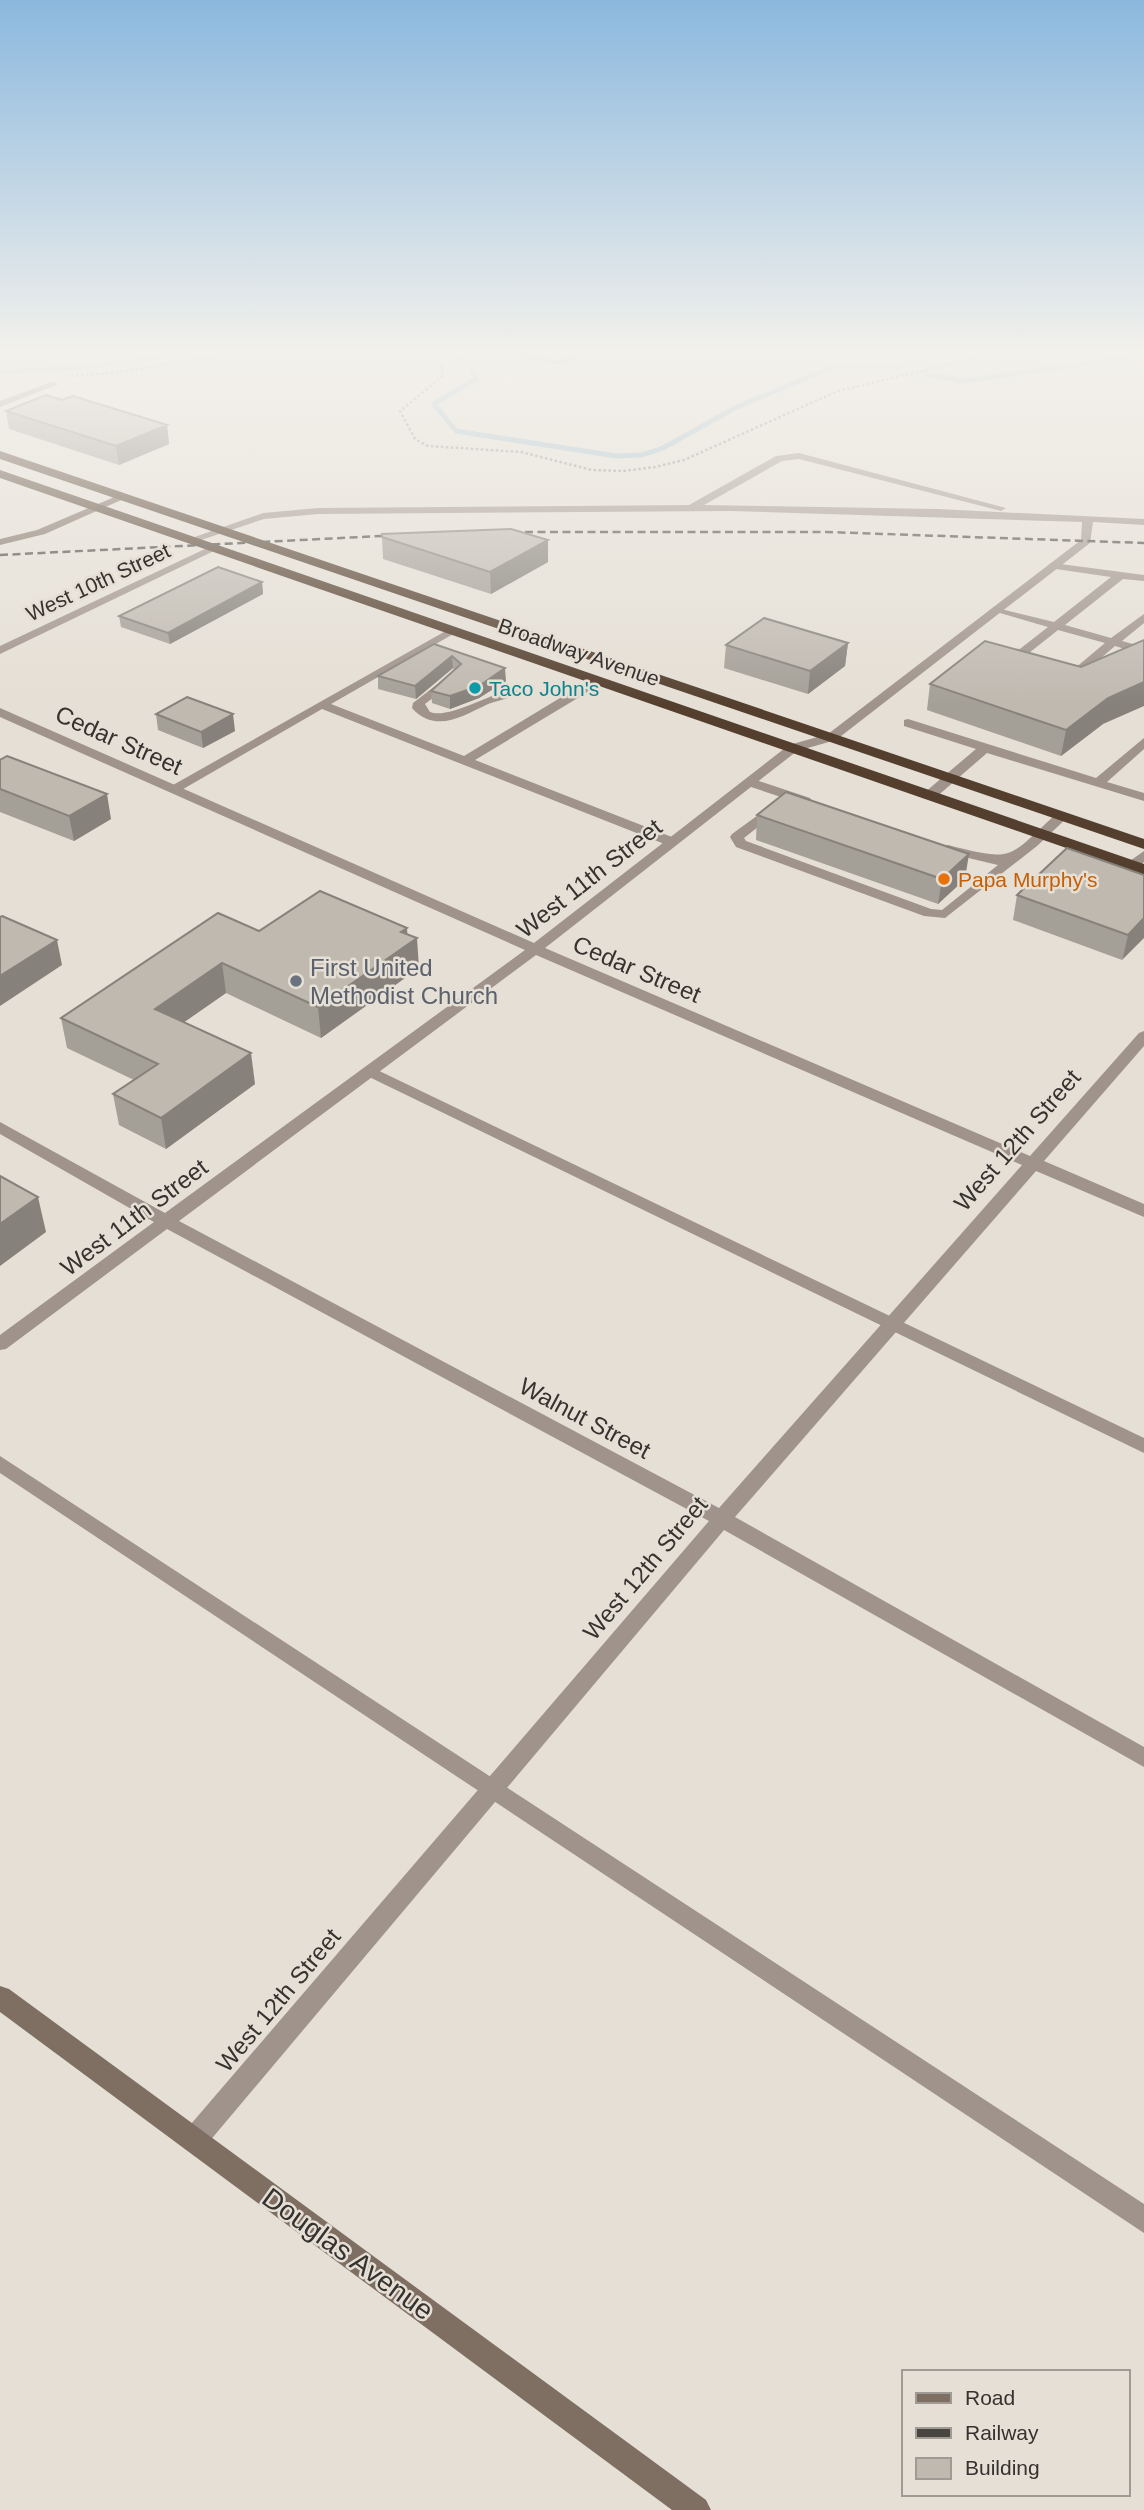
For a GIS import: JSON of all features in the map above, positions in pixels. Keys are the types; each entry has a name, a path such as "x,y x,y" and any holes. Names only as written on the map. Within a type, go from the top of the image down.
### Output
{"highway":[{"name":"Broadway Avenue","path":"47,471 1144,844"},
{"name":"Broadway Avenue","path":"0,474 929,796 1140,864"}],"street":[{"path":"690,509 757,471"},
{"path":"857,471 1028,516"},
{"path":"0,542 41,533 123,497"},
{"path":"191,540 263,516 318,511 690,509 1028,516 1144,522"},
{"name":"West 11th Street","path":"0,1344 535,949 793,748 832,737 1086,541 1088,519"},
{"name":"West 10th Street","path":"0,650 214,549"},
{"path":"1054,566 1144,578"},
{"path":"1122,574 1016,658 1052,671 1077,672 1144,617"},
{"path":"997,609 1144,651"},
{"path":"173,789 451,631"},
{"path":"453,675 435,693 419,703 421,713 440,719 454,718 487,699 513,692"},
{"path":"465,761 597,681"},
{"path":"322,705 672,842"},
{"name":"Cedar Street","path":"0,712 535,949 1144,1211"},
{"path":"908,723 1144,797"},
{"path":"1098,783 1144,742"},
{"path":"929,796 985,748"},
{"path":"750,782 816,804"},
{"path":"790,796 737,837 741,844 929,913 945,914 1062,816"},
{"path":"933,844 985,862 1011,861"},
{"name":"West 12th Street","path":"194,2140 722,1519 1144,1036"},
{"path":"369,1071 890,1326 1144,1446"},
{"name":"Walnut Street","path":"0,1128 166,1221 722,1519 1144,1758"},
{"path":"0,1463 491,1791 1144,2221"},
{"name":"Douglas Avenue","path":"0,1997 696,2510"}],"building":[{"path":"511,529 548,540 490,572 382,537 382,534"},
{"path":"218,567 262,582 168,633 119,616"},
{"path":"764,618 848,643 810,671 726,645"},
{"path":"1144,640 1144,682 1108,698 1066,730 930,684 985,641 1081,667"},
{"path":"434,644 505,668 479,686 450,696 431,691 461,664 452,656 415,686 378,676"},
{"path":"187,697 233,714 201,732 156,714"},
{"path":"7,756 107,794 69,816 0,789 0,760"},
{"path":"786,792 969,854 942,879 757,815"},
{"path":"1067,848 1144,875 1144,918 1128,935 1017,895"},
{"path":"320,891 407,928 401,932 417,938 318,1007 222,963 155,1009 251,1053 161,1118 113,1094 158,1064 61,1018 218,913 259,931"},
{"path":"0,917 57,940 0,976"},
{"path":"0,1176 38,1197 0,1224"}],"railway":[{"path":"500,532 827,532 1144,543"},
{"path":"0,555 402,535"}],"place":[{"name":"Taco John's","path":"475,688"},
{"name":"Papa Murphy's","path":"944,879"},
{"name":"First United Methodist Church","path":"296,981"}]}
